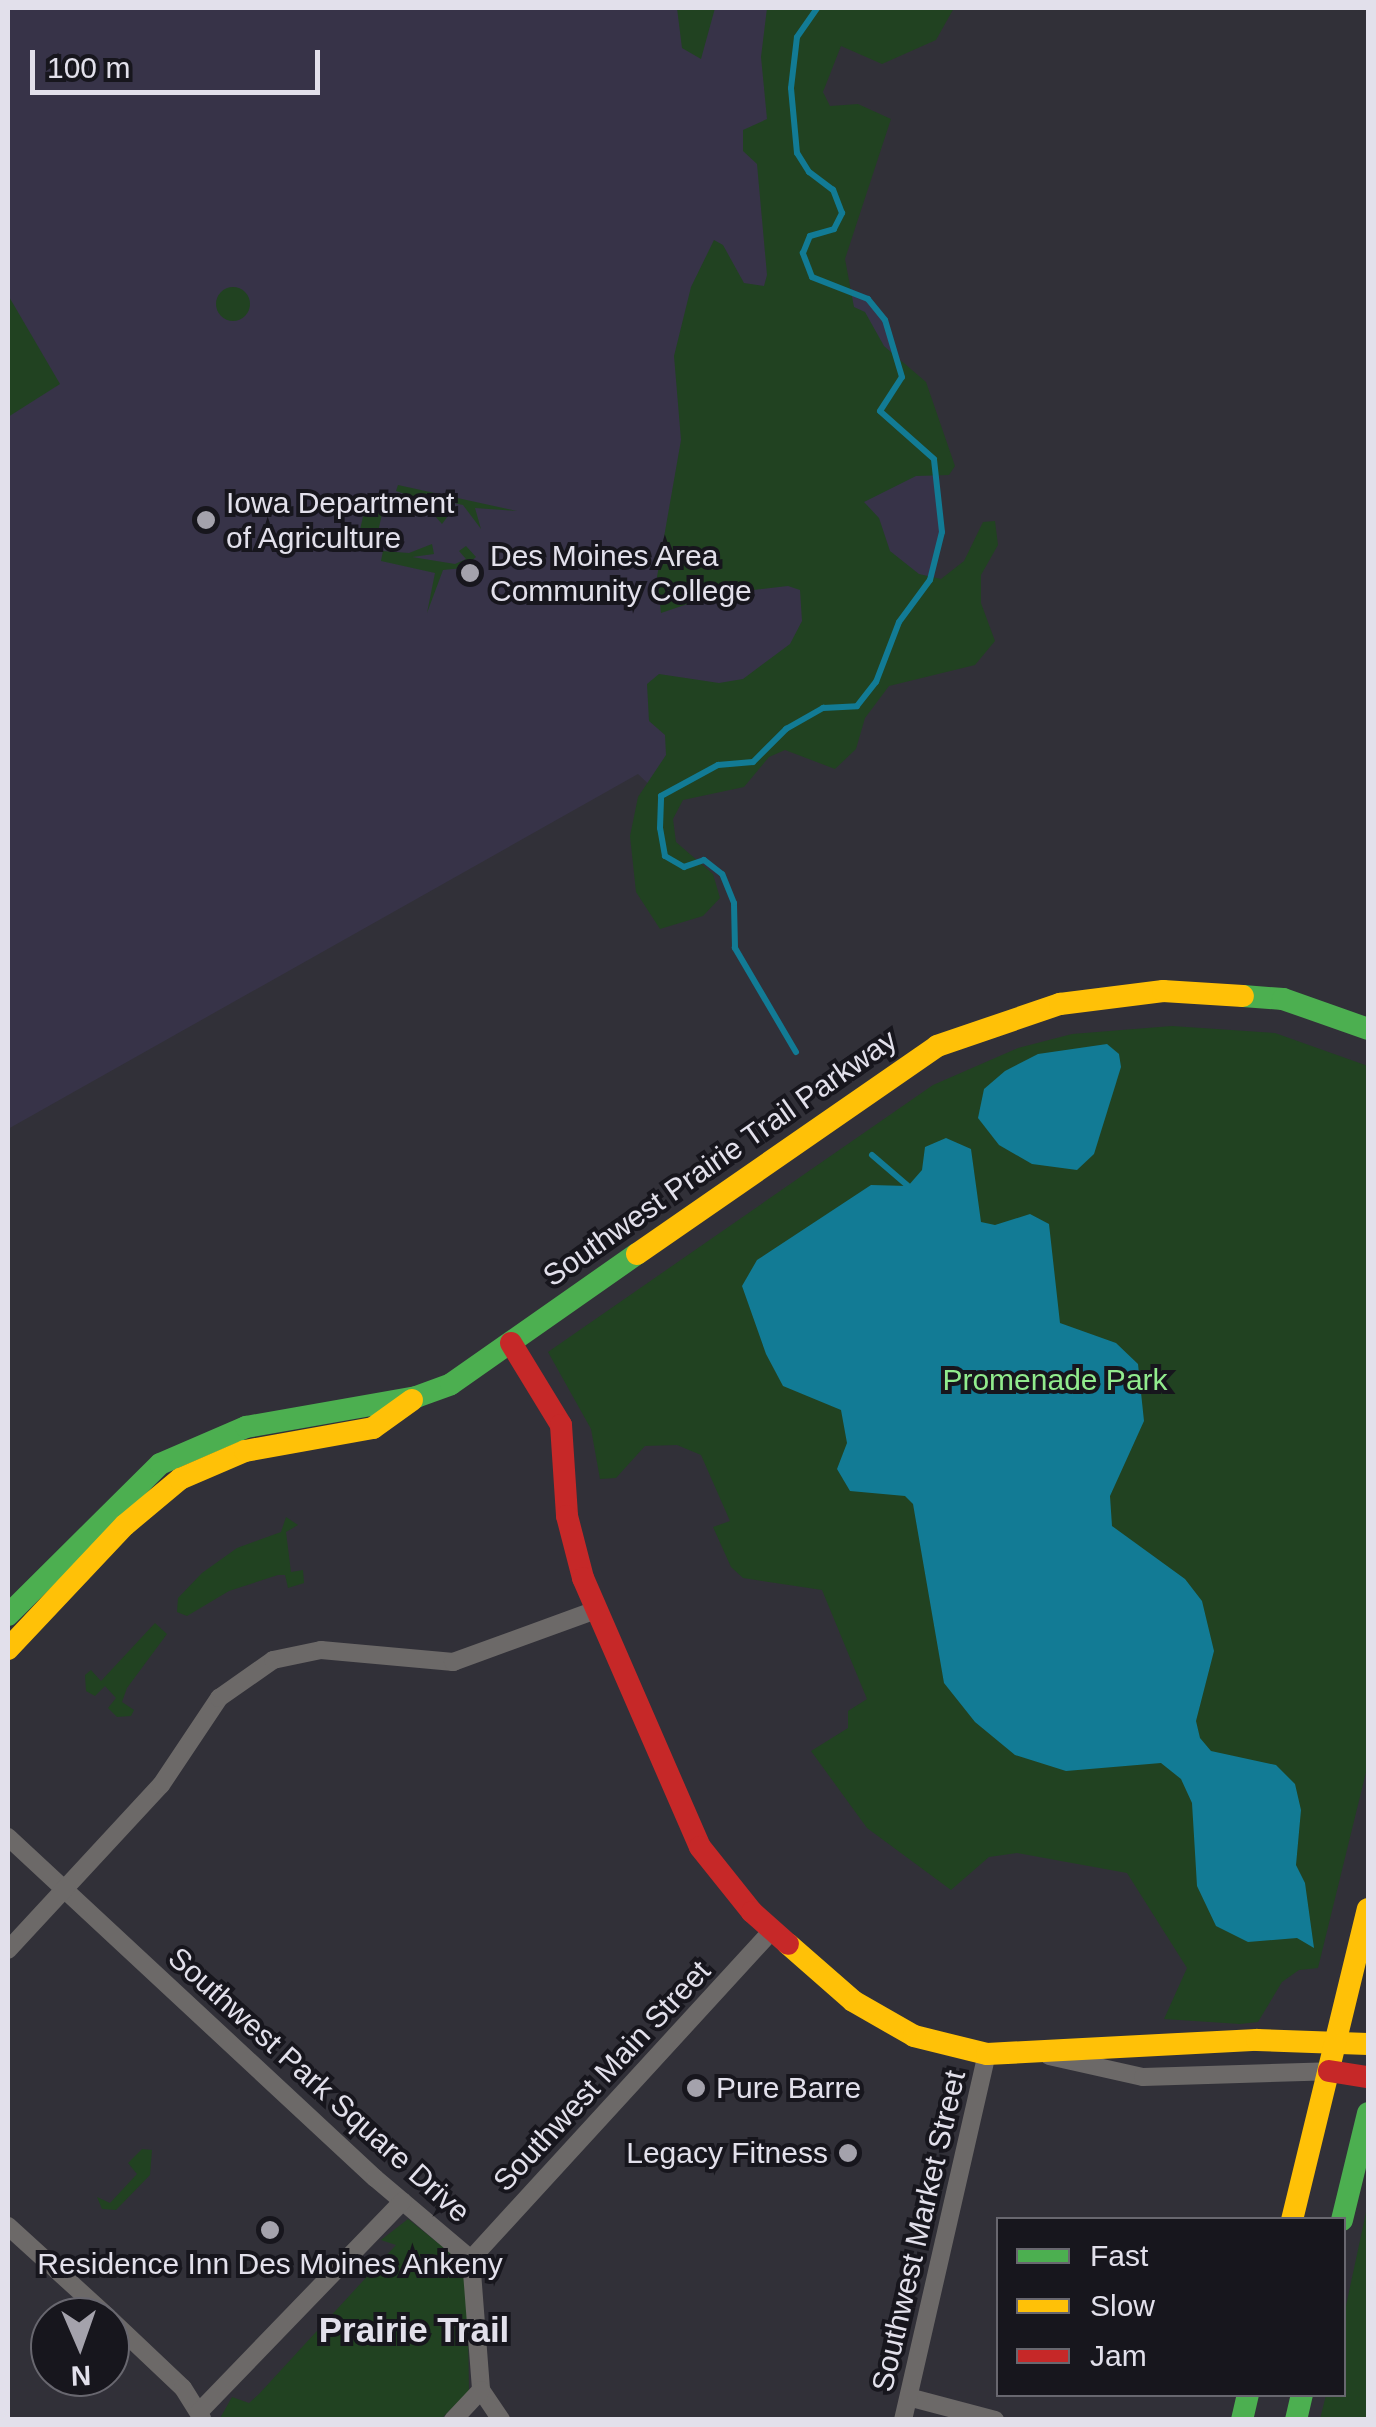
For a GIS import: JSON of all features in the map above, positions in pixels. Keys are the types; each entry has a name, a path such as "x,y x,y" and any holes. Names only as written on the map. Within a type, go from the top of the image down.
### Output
{"street":[{"name":"Southwest Prairie Trail Parkway","path":"8,1615 127,1491 183,1450 246,1427 416,1397 451,1384 899,1066 974,1030 1112,994 1194,990 1283,999 1368,1029"},
{"path":"511,1344 561,1425 567,1516 596,1610 700,1847 772,1931 886,2023 987,2054 1049,2056 1337,2040 1368,2044"},
{"name":"Southwest Prairie Trail Parkway","path":"8,1649 149,1502 196,1469 244,1451 373,1428 416,1397"},
{"path":"8,1950 162,1785 218,1698 273,1660 321,1650 453,1662 596,1610"},
{"name":"Southwest Park Square Drive","path":"8,1837 402,2202 471,2259 481,2390 501,2420"},
{"path":"1293,2217 1368,1909"},
{"name":"Southwest Main Street","path":"471,2259 772,1931"},
{"name":"Southwest Market Street","path":"903,2420 912,2398 987,2054"},
{"path":"1049,2056 1142,2077 1329,2071 1368,2076"},
{"path":"1343,2217 1368,2113"},
{"path":"130,2338 183,2388 201,2416 402,2202"},
{"path":"8,2226 86,2297"},
{"path":"453,2420 481,2390"},
{"path":"912,2398 995,2420"}],"shaded area":[{"name":"Des Moines Area Community College","path":"8,8 817,8 838,287 868,299 885,320 934,459 942,532 930,580 661,796 638,774 8,1129"}],"green space":[{"path":"677,8 715,8 701,59 682,48"},
{"path":"767,8 954,8 936,40 882,64 841,46 823,92 830,106 858,104 891,119 845,259 854,307 865,312 884,346 926,382 955,466 949,475 916,476 864,502 879,518 890,551 919,574 941,579 964,561 983,522 995,521 998,545 981,575 981,603 995,641 975,665 889,686 865,718 856,749 835,769 785,750 769,757 744,787 683,800 673,819 676,842 713,874 720,898 703,916 660,929 636,892 630,836 638,797 666,755 665,735 649,721 647,684 659,674 719,683 743,679 790,644 802,621 800,590 788,586 717,594 661,613 657,577 681,440 674,356 691,287 714,240 723,245 744,283 764,286 767,275 757,164 743,151 743,130 767,119 761,57"},
{"path":"233,287 245,292 250,304 245,316 233,321 221,316 216,304 221,292"},
{"path":"8,295 60,384 8,417"},
{"path":"398,485 517,511 475,508 481,529 463,505 422,496 448,516 442,524 420,499 396,491"},
{"path":"368,495 386,499 374,549 357,545"},
{"path":"432,544 434,554 412,557 455,564 466,559 459,551 466,546 476,557 463,568 443,570 427,613 435,573 381,561 383,551 409,553"},
{"name":"Promenade Park","path":"1172,1026 1275,1033 1368,1066 1368,1764 1318,1968 1299,1970 1282,1982 1258,2022 1240,2024 1164,2019 1187,1968 1127,1873 1017,1853 989,1857 951,1890 867,1828 811,1751 848,1728 848,1711 867,1699 822,1590 743,1578 731,1567 713,1527 730,1521 701,1455 677,1445 645,1446 616,1478 600,1479 591,1429 548,1352 933,1085 1018,1048 1072,1034"},
{"path":"286,1517 298,1525 286,1532 291,1572 303,1570 304,1583 288,1588 285,1575 278,1575 229,1591 187,1616 177,1612 178,1598 202,1573 237,1548 281,1532"},
{"path":"155,1623 167,1634 127,1688 122,1702 134,1710 131,1716 117,1717 108,1708 116,1698 105,1686 95,1696 86,1691 85,1675 91,1670 101,1681"},
{"path":"142,2149 152,2150 150,2175 116,2210 102,2209 97,2197 110,2203 137,2174 128,2163"},
{"path":"1368,2203 1368,2419 1320,2419 1326,2397 1346,2397 1346,2306"},
{"path":"408,2219 467,2266 469,2391 441,2419 219,2420 232,2397 249,2403 259,2394 396,2245 381,2240"}],"water":[{"path":"1107,1044 1119,1054 1121,1067 1094,1154 1077,1170 1032,1164 999,1145 978,1118 984,1089 1005,1071 1038,1054"},
{"path":"946,1138 971,1149 981,1222 995,1225 1030,1214 1049,1224 1060,1323 1116,1343 1138,1364 1144,1421 1110,1496 1112,1526 1185,1579 1202,1601 1214,1651 1196,1721 1200,1738 1211,1751 1276,1765 1295,1784 1301,1810 1296,1865 1305,1883 1314,1948 1297,1938 1248,1942 1216,1926 1197,1886 1192,1803 1181,1779 1161,1763 1066,1771 1015,1755 975,1722 944,1683 913,1504 905,1496 850,1491 837,1469 847,1443 841,1410 783,1386 766,1354 742,1286 757,1260 871,1185 908,1186 922,1170 925,1147"}],"waterway":[{"path":"796,1052 735,948 734,903 722,874 704,860 684,867 665,856 660,828 661,796 718,765 753,762 786,729 823,708 857,706 876,682 899,622 930,580 942,532 934,459 880,411 902,377 885,320 868,299 812,277 803,253 810,236 834,229 842,213 833,190 809,172 797,153 791,88 797,37 817,8"},
{"path":"872,1155 908,1186"}],"traffic: fast":[{"path":"1243,996 1283,999 1368,1029"},
{"path":"8,1615 160,1464 246,1427 416,1397 451,1384 637,1254"},
{"path":"1343,2217 1368,2113"},
{"path":"1242,2420 1247,2397"},
{"path":"1296,2420 1301,2397"}],"traffic: slow":[{"path":"637,1254 937,1046 1060,1004 1163,991 1243,996"},
{"path":"8,1649 125,1525 180,1479 245,1451 373,1428 412,1400"},
{"path":"1293,2217 1368,1909"},
{"path":"788,1944 853,2001 914,2036 987,2054 1257,2040 1368,2044"}],"traffic: jam":[{"path":"511,1343 561,1425 567,1516 583,1578 700,1847 752,1912 788,1944"},
{"path":"1329,2071 1368,2077"}],"place":[{"name":"Iowa Department of Agriculture","path":"206,520"},
{"name":"Des Moines Area Community College","path":"470,573"},
{"name":"Pure Barre","path":"696,2088"},
{"name":"Legacy Fitness","path":"848,2153"},
{"name":"Residence Inn Des Moines Ankeny","path":"270,2230"}],"district":[{"name":"Prairie Trail","path":"414,2330"}]}
